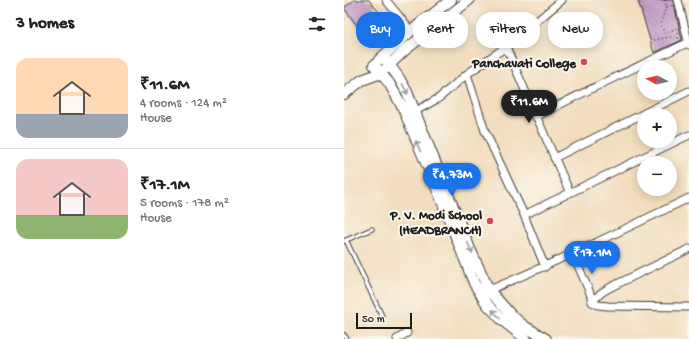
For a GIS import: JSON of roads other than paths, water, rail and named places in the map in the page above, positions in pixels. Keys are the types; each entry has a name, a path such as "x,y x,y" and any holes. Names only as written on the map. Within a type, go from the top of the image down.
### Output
{"street":[{"path":"386,0 411,31"},
{"path":"362,80 381,73 411,46 469,0"},
{"path":"540,19 562,0"},
{"path":"344,94 362,80 383,56 444,2"},
{"path":"536,116 577,95 689,43 678,2"},
{"path":"414,112 438,98 467,74 506,48 570,193"},
{"path":"383,56 407,92 470,249 489,290 510,314 524,326 546,339"},
{"path":"374,65 395,92 402,106 449,217 474,283 487,304 502,320 526,339"},
{"path":"467,74 485,131 524,215 545,267"},
{"path":"554,158 689,92"},
{"path":"524,215 689,135"},
{"path":"489,290 545,267 689,198"},
{"path":"592,302 601,293 609,288 689,249"},
{"path":"573,254 590,292 592,302"},
{"path":"592,302 598,305 608,306 689,307"},
{"path":"397,339 407,333"}],"lane":[{"path":"372,229 345,241 382,316"},
{"path":"344,335 347,339"}],"place":[{"name":"Panchavati College","path":"584,62"},
{"name":"P. V. Modi School (HEADBRANCH)","path":"490,221"}]}
